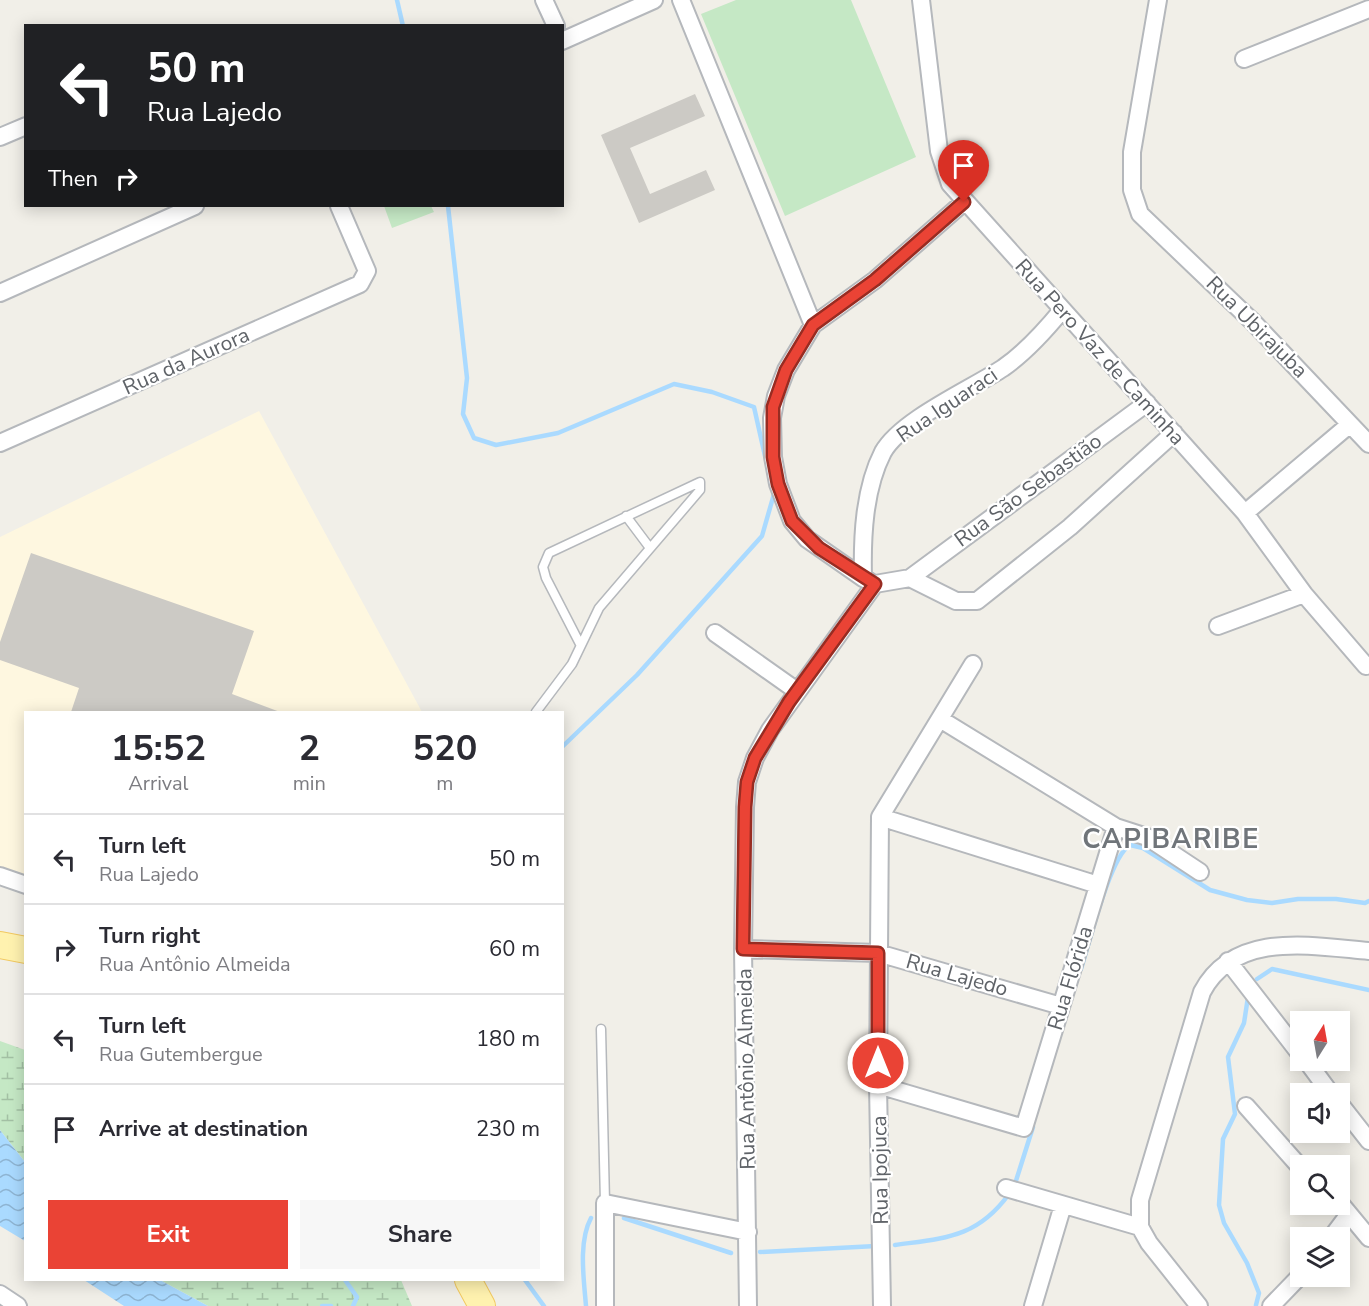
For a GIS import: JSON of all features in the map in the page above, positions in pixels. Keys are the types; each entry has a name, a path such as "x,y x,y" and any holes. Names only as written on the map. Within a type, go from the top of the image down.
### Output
{"main road":[{"path":"0,945 24,950"},
{"path":"469,1281 482,1306"}],"street":[{"path":"544,0 555,24"},
{"path":"564,40 654,0"},
{"path":"681,0 813,325"},
{"name":"Rua Pero Vaz de Caminha","path":"921,0 942,165 950,184 1245,513 1304,594 1366,666"},
{"name":"Rua Ubirajuba","path":"1158,0 1132,152 1132,190 1140,214 1253,322 1369,444"},
{"path":"1244,59 1369,9"},
{"path":"0,137 24,127"},
{"path":"964,202 875,280 813,325 786,370 773,407 771,437 778,484 792,521 799,530 819,548 869,581 910,578 956,601 977,600 1070,527 1174,433"},
{"path":"0,293 193,207"},
{"name":"Rua da Aurora","path":"0,442 354,287 363,281 367,273 339,207"},
{"name":"Rua Iguaraci","path":"869,581 864,532 867,508 877,469 884,451 893,438 909,424 1004,366 1028,348 1062,310"},
{"name":"Rua São Sebastião","path":"910,578 1147,403"},
{"path":"1245,513 1349,425"},
{"name":"Rua Antônio Almeida","path":"748,1306 743,949 747,782 760,749 869,581"},
{"path":"1218,626 1304,594"},
{"path":"715,633 797,691"},
{"path":"973,664 880,817 1098,885"},
{"path":"940,719 1116,827 1147,837 1200,872"},
{"name":"Rua Ipojuca","path":"880,817 878,1085 882,1306"},
{"name":"Rua Flórida","path":"878,1085 1024,1128 1116,827"},
{"path":"0,876 24,884"},
{"path":"1199,1306 1149,1243 1140,1227 1140,1200 1144,1180 1203,992 1212,974 1228,961 1256,950 1278,946 1369,951"},
{"name":"Rua Lajedo","path":"743,949 878,953 1061,1006"},
{"path":"1228,961 1290,1041"},
{"path":"1313,1071 1323,1083"},
{"path":"1246,1106 1290,1156"},
{"path":"1350,1117 1369,1141"},
{"path":"1013,1190 1140,1227"},
{"path":"604,1306 605,1203 748,1232"},
{"path":"1033,1306 1063,1204"},
{"path":"1349,1215 1369,1238"},
{"path":"1271,1306 1290,1286"},
{"path":"0,1294 18,1306"}],"lane":[{"path":"537,711 572,664 599,608 700,490 700,482 549,553 545,558 543,567 546,578 580,644"},
{"path":"626,516 650,549"},
{"path":"602,1029 605,1203"}],"shaded area":[{"path":"259,411 421,711 24,711 24,877 0,867 0,537"}],"green space":[{"path":"736,0 851,0 916,157 785,216 701,14"},
{"path":"384,207 432,207 434,212 392,228"},
{"path":"0,1041 24,1050 24,1161 0,1130"},
{"path":"162,1281 401,1281 412,1306 208,1306"}],"water":[{"path":"0,1130 24,1161 24,1240 0,1226"},
{"path":"86,1281 162,1281 208,1306 124,1306"}],"building":[{"path":"695,94 705,116 630,148 650,194 706,170 715,190 639,223 601,135"},
{"path":"31,553 254,631 232,694 277,711 71,711 79,688 0,660 0,642"}],"waterway":[{"path":"397,0 403,24"},
{"path":"448,207 467,378 463,414 474,438 496,445 558,433 674,384 712,392 754,407 765,456"},
{"path":"564,745 637,675 762,536 774,494"},
{"path":"1081,969 1108,883 1122,853 1130,845 1143,848 1210,890 1247,900 1272,903 1298,899 1336,899 1365,903 1369,901"},
{"path":"1257,979 1272,969 1369,990"},
{"path":"1248,997 1244,1023 1228,1057 1235,1114 1223,1139 1219,1205 1224,1223 1247,1263 1259,1293 1256,1305"},
{"path":"1014,1187 1033,1127"},
{"path":"895,1245 945,1237 972,1228 997,1209 1009,1194"},
{"path":"586,1306 583,1250 584,1238 591,1218"},
{"path":"624,1218 731,1253"},
{"path":"760,1252 876,1246"},
{"path":"346,1281 357,1297 353,1306"},
{"path":"526,1281 544,1306"},
{"path":"322,1306 331,1306"}],"district":[{"name":"CAPIBARIBE","path":"1171,839"}],"route":[{"path":"878,1063 878,953 743,949 745,807 747,782 755,758 789,702 875,584 807,539 792,521 783,501 773,457 771,437 773,407 786,370 813,325 875,280 964,202"}]}
